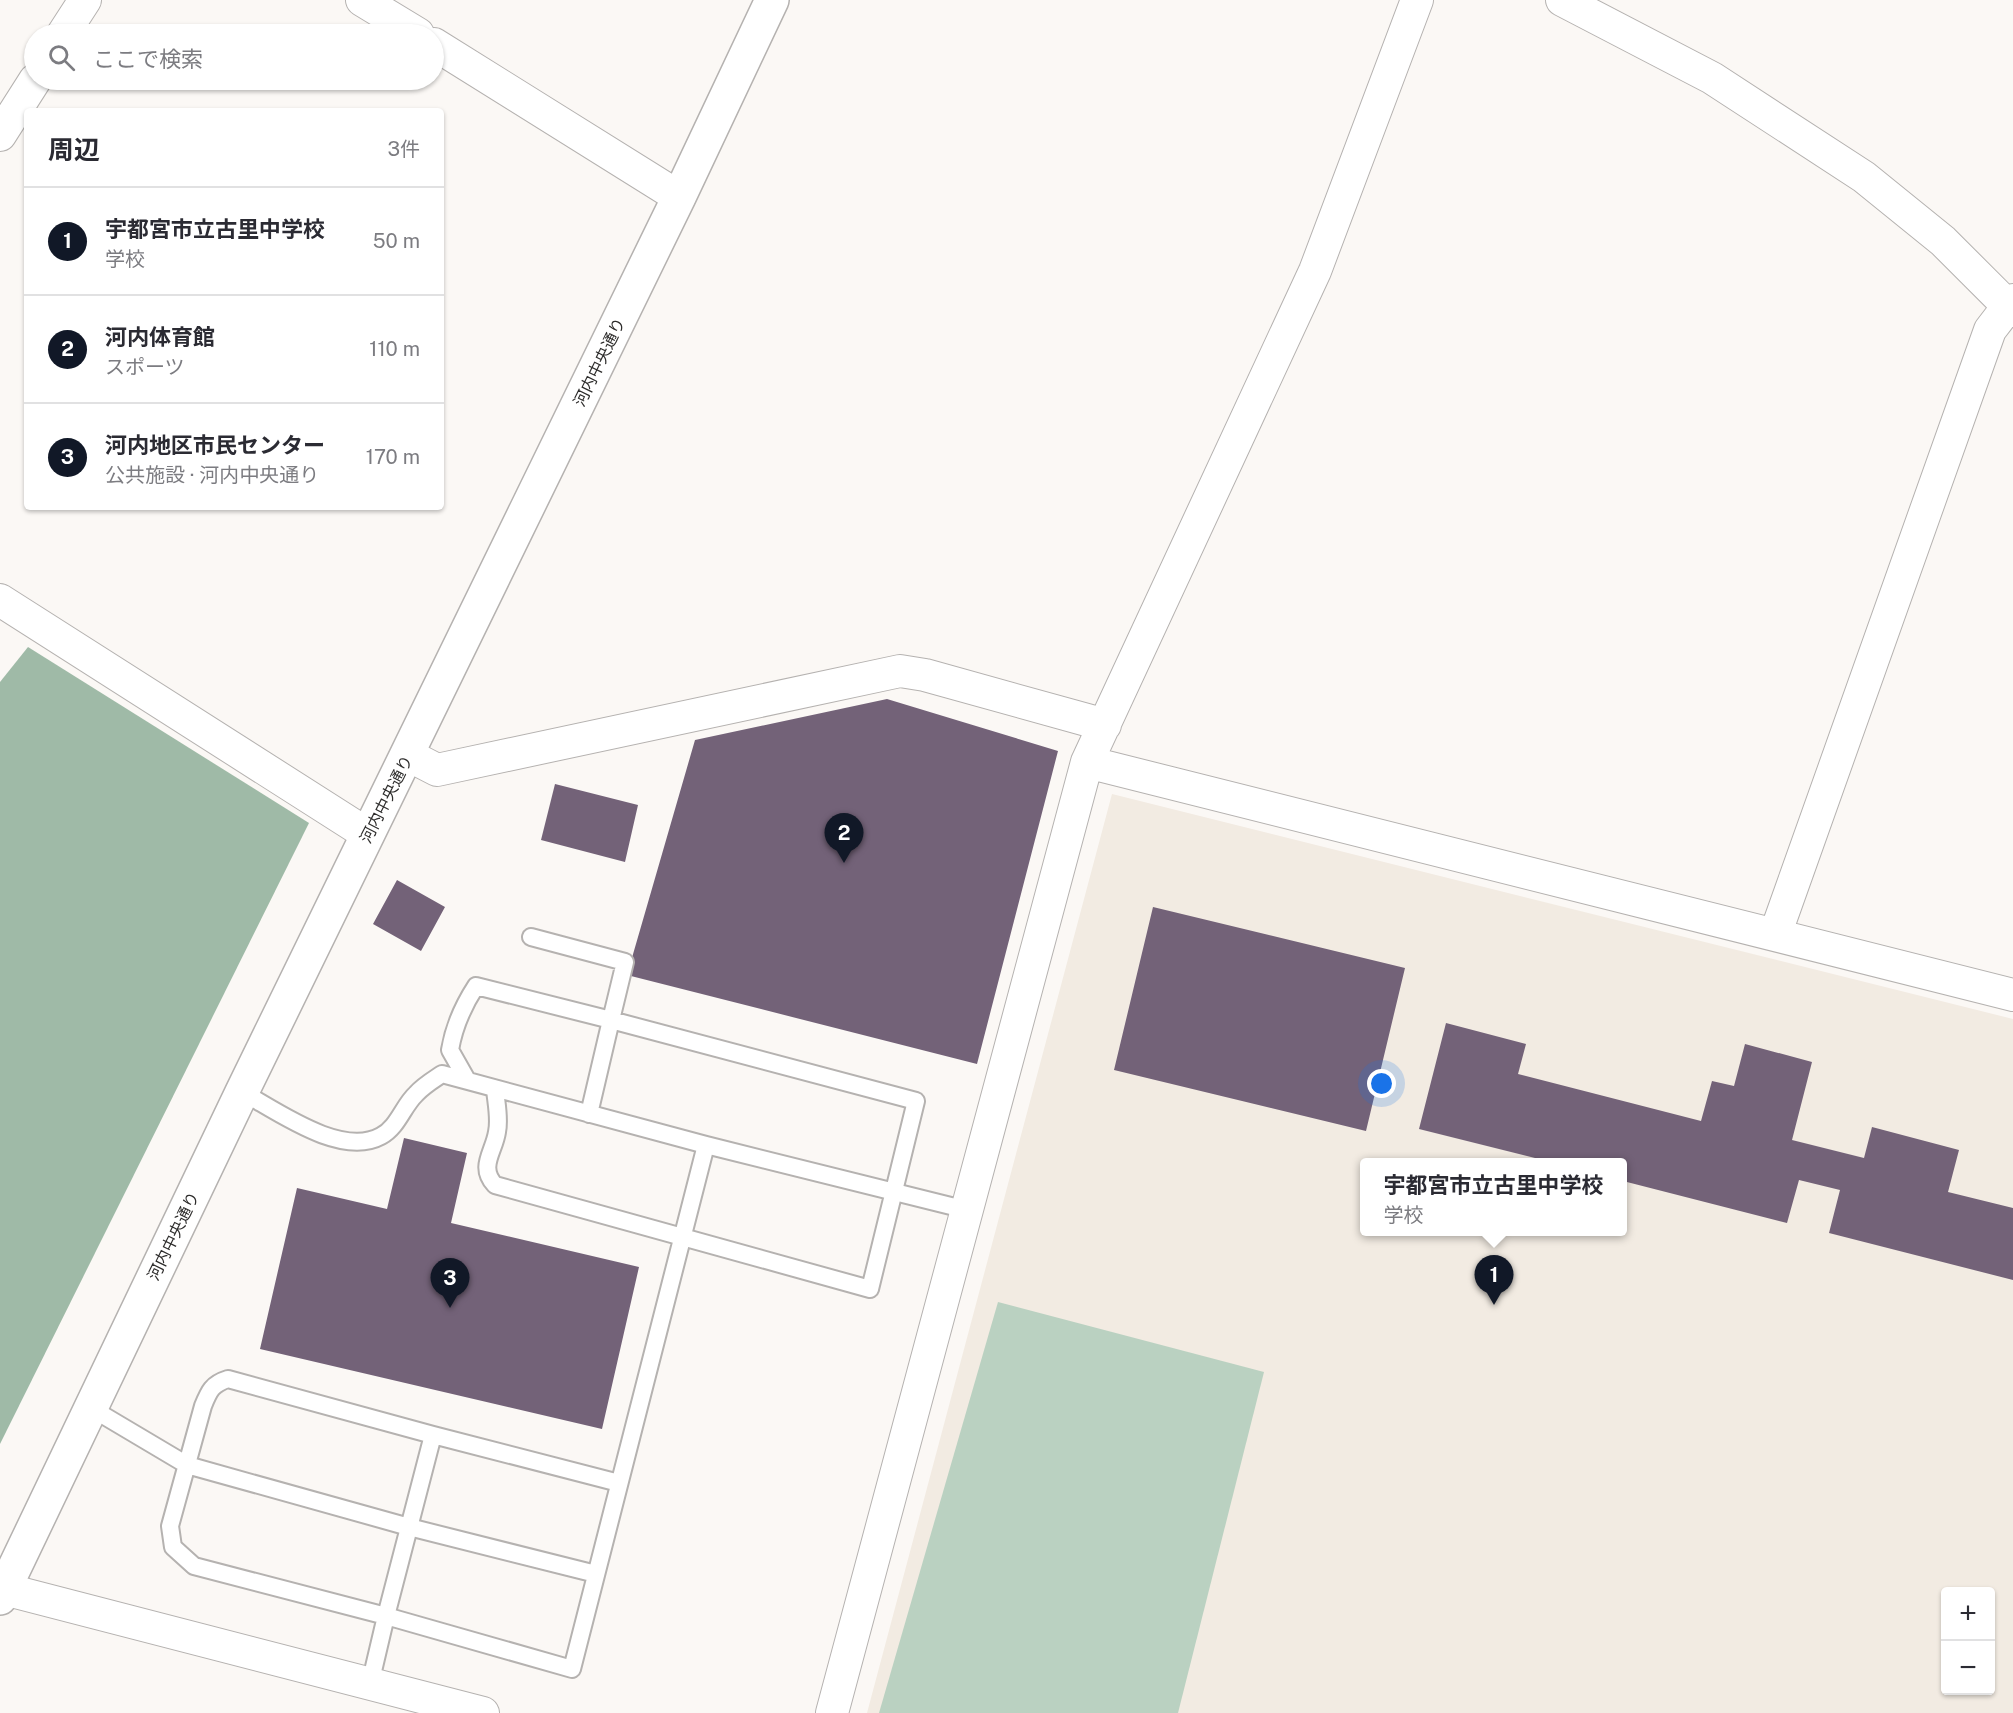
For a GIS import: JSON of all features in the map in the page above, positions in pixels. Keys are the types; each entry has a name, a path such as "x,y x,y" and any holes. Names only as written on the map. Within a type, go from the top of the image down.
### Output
{"street":[{"path":"69,24 85,0"},
{"path":"362,0 402,24"},
{"name":"河内中央通り","path":"2,1593 367,834 408,755 679,197 772,0"},
{"path":"832,1713 1087,762 1315,270 1417,0"},
{"path":"1563,0 1606,10 1864,177 1943,241 2011,305 1990,330 1775,935"},
{"path":"444,50 679,197"},
{"path":"0,135 29,90"},
{"path":"0,600 367,834"},
{"path":"408,755 437,770 900,671 925,675 1105,724"},
{"path":"1087,762 2013,995"},
{"path":"2,1593 483,1713"}],"lane":[{"path":"531,937 625,962 589,1114"},
{"path":"467,1080 450,1050 453,1030 465,1003 476,986 916,1101 870,1289 495,1185 487,1177 486,1168 498,1131 495,1089"},
{"path":"242,1092 318,1134 360,1143 382,1136 400,1117 415,1094 442,1074 706,1145 967,1210"},
{"path":"619,1483 228,1379 216,1383 209,1391 170,1526 172,1547 194,1566 386,1616 572,1669 706,1145"},
{"path":"91,1408 187,1465 409,1527 596,1574"},
{"path":"370,1684 433,1435"}],"shaded area":[{"path":"1112,794 2013,1019 2013,1713 867,1713"}],"green space":[{"path":"28,647 309,823 0,1444 0,682"},
{"path":"998,1302 1264,1372 1178,1713 879,1713"}],"building":[{"path":"887,699 1058,751 977,1064 627,975 695,740"},
{"path":"555,784 638,805 625,862 541,840"},
{"path":"397,880 445,907 421,951 373,924"},
{"path":"1153,907 1405,968 1366,1131 1114,1070"},
{"path":"1446,1023 1526,1044 1518,1074 1701,1121 1712,1081 1734,1086 1745,1044 1812,1062 1792,1140 1864,1158 1872,1127 1959,1150 1948,1192 2013,1208 2013,1280 1829,1233 1840,1190 1799,1180 1787,1223 1627,1182 1627,1158 1535,1158 1419,1129"},
{"path":"404,1138 467,1153 451,1223 639,1267 602,1429 260,1349 297,1188 387,1209"}],"place":[{"name":"河内体育館","path":"844,863"},
{"name":"宇都宮市立古里中学校","path":"1494,1305"},
{"name":"河内地区市民センター","path":"450,1308"}]}
